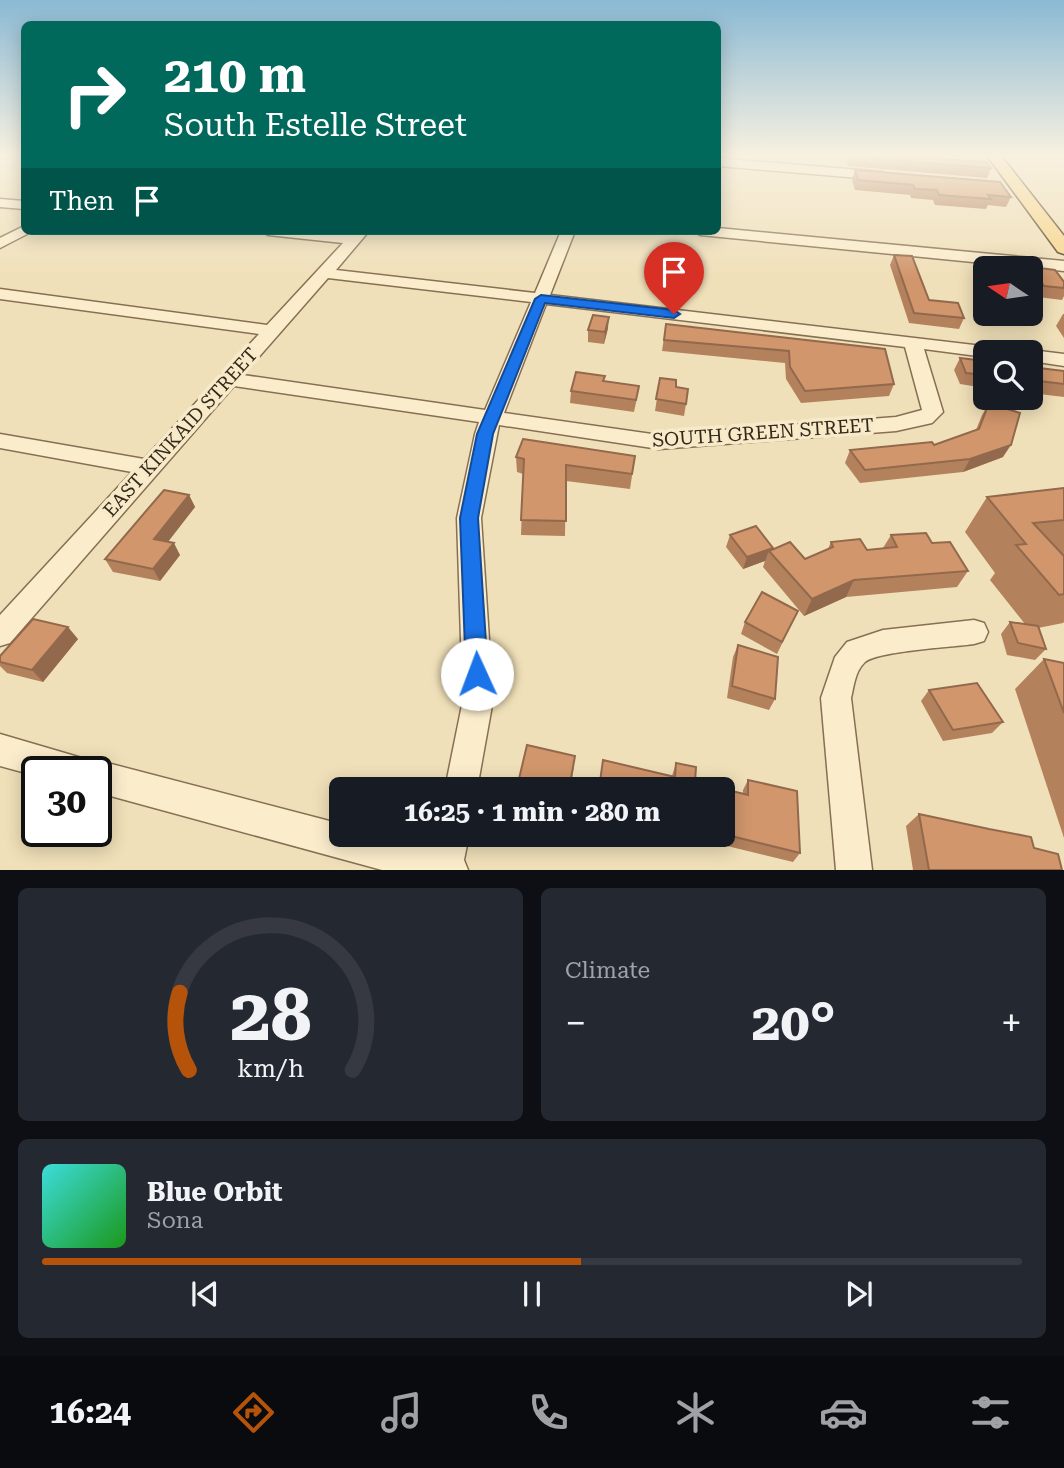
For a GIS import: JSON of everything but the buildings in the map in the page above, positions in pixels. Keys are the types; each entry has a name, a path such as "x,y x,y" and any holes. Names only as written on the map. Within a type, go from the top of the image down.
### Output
{"main road":[{"path":"1026,198 1064,248"}],"street":[{"path":"0,202 21,205"},
{"path":"0,244 21,232"},
{"path":"721,233 1064,266"},
{"path":"340,235 358,236"},
{"path":"463,777 478,699 469,518 485,434 566,235"},
{"name":"EAST KINKAID STREET","path":"0,634 358,236"},
{"path":"324,273 973,350"},
{"path":"0,294 272,331"},
{"name":"SOUTH GREEN STREET","path":"228,379 659,442 914,421 933,412 913,342"},
{"path":"1043,357 1064,360"},
{"path":"0,441 148,467"},
{"path":"854,870 836,698 845,666 858,651 883,643 974,632"},
{"path":"0,750 22,756"},
{"path":"112,780 447,860"}],"route":[{"path":"477,674 469,518 485,434 541,299 674,314"}]}
